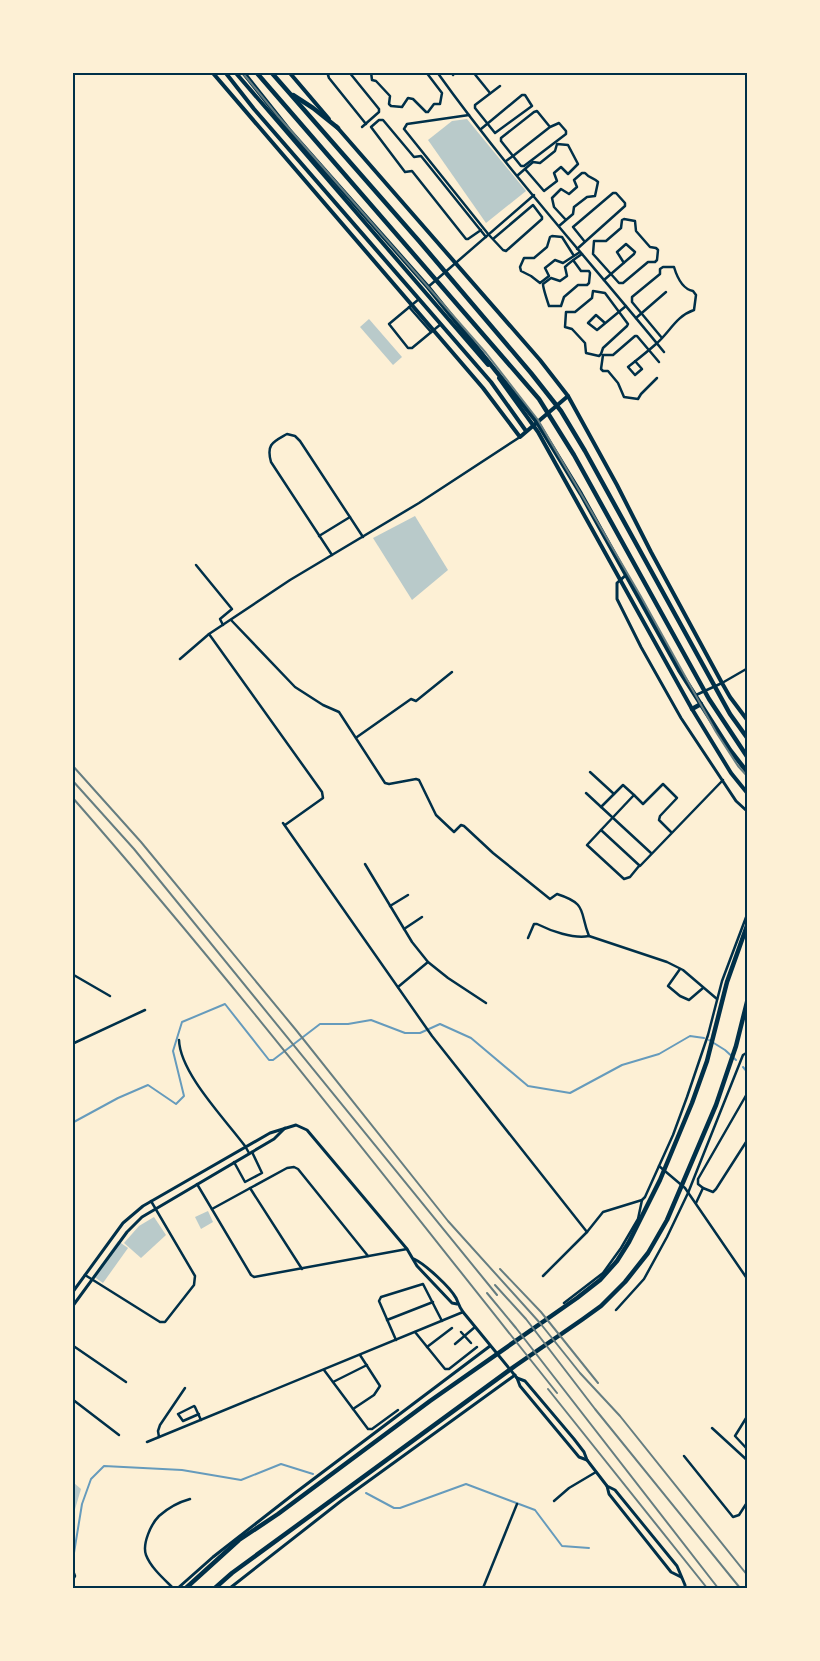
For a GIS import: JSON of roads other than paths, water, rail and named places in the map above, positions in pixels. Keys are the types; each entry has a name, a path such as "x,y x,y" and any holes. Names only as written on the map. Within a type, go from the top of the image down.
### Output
{"main road":[{"path":"212,72 396,286 410,306 484,388 520,437 568,396"},
{"path":"225,72 254,109 491,382 526,431"},
{"path":"234,72 490,366 536,424 580,491 679,670 730,750 748,773"},
{"path":"243,72 289,130 428,288 536,424 692,709 731,773 748,794"},
{"path":"256,72 523,380 552,419 709,698 748,758"},
{"path":"271,72 419,241 531,372 561,411 730,714 748,739"},
{"path":"289,72 540,360 568,396 722,683 748,721"},
{"path":"287,91 313,108 338,128"},
{"path":"248,114 254,109"},
{"path":"328,207 334,202"},
{"path":"396,286 402,280"},
{"path":"692,709 702,704"},
{"path":"186,1588 239,1540 278,1514 489,1359 578,1298 600,1280 617,1260 629,1242 660,1180 692,1103 707,1061 729,970 748,922"},
{"path":"215,1588 232,1573 503,1375 601,1306 625,1282 648,1253 667,1220 716,1105 736,1046 748,998"}],"street":[{"path":"331,72 328,75 329,78 366,124"},
{"path":"349,72 379,109 379,112 362,127"},
{"path":"371,72 372,80 376,81 390,96 389,104 391,106 402,107 408,98 413,99 428,112 432,105 438,105 442,101 442,93 426,72"},
{"path":"437,72 480,129 664,352"},
{"path":"473,72 490,93"},
{"path":"435,84 442,79"},
{"path":"480,129 488,124 522,95 525,95 532,106 498,132 495,132 488,124 474,108 475,105 500,86"},
{"path":"506,161 513,156 550,128 559,123 566,131 566,134 524,166 521,166 513,156 501,141 501,138 534,112 537,111 550,128"},
{"path":"469,115 407,124 404,129 488,236"},
{"path":"480,230 466,239 412,171 405,172 371,127 380,120 383,120 414,157 421,156 480,230 493,239 503,250 506,251 542,217 533,205 493,239"},
{"path":"518,175 533,162 540,163 554,151 557,144 568,145 578,164 568,174 561,168 554,172 558,181 544,191 525,169"},
{"path":"559,226 566,220 573,214 574,207 587,197 595,196 597,193 598,182 589,178 585,173 582,173 574,180 577,187 569,194 561,189 552,198 554,206 566,220"},
{"path":"574,260 581,271 590,273 589,283 587,285 578,285 564,297 561,306 549,306 543,284 551,278 560,282 567,276 565,267 574,260 585,242 625,206 625,203 616,193 613,192 573,226 585,242"},
{"path":"428,288 534,195"},
{"path":"624,218 635,221 636,231 650,247 658,250 657,260 655,262 648,262 623,283 619,283 611,275 593,254 594,242 606,241 621,228 624,218"},
{"path":"574,256 562,237 552,236 547,247 534,258 524,258 520,267 521,271 540,283 549,276 546,268 555,260 563,263 574,256 580,251"},
{"path":"604,280 611,275 624,263 635,252 626,244 617,252 624,263"},
{"path":"635,361 642,369 635,375 628,368 635,361 657,343 662,338 670,330 672,325 686,312 695,308 696,295 676,277 674,267 663,267 660,269 660,274 632,298 632,302 662,338"},
{"path":"593,291 605,293 618,312 628,324 603,348 599,356 586,353 585,343 572,329 564,325 566,312 575,312 592,298 593,291"},
{"path":"636,318 666,292"},
{"path":"419,299 389,324 408,348 412,348 441,324"},
{"path":"605,323 596,315 588,322 597,330 626,306"},
{"path":"657,378 641,394 638,400 624,397 618,383 608,371 601,369 603,355 613,355 635,336 659,362"},
{"path":"332,555 271,462 269,449 272,443 287,434 295,436 300,441 363,537"},
{"path":"180,659 209,634 309,567 419,503 520,437"},
{"path":"319,536 350,517"},
{"path":"196,566 237,615"},
{"path":"626,575 620,580 616,588 616,599 681,718 736,801 748,812"},
{"path":"223,625 220,619 232,609"},
{"path":"231,620 295,687 339,712 357,737 385,783 419,780 436,815 451,830 454,832 460,825 464,826 493,853 550,899 557,894 572,899 582,910 589,936"},
{"path":"209,634 322,792 323,798 284,824 432,1036 587,1232"},
{"path":"696,695 748,668"},
{"path":"357,737 411,699 416,701 452,672"},
{"path":"590,772 614,794"},
{"path":"634,795 587,845 624,879 630,877 722,780"},
{"path":"602,807 623,785 644,804 663,784 677,798 658,820 671,832"},
{"path":"586,793 651,854"},
{"path":"601,830 640,866"},
{"path":"365,864 420,954 448,978 486,1003"},
{"path":"390,906 408,895"},
{"path":"564,1303 603,1273 621,1248 638,1219 642,1200 659,1166 687,1097 708,1035 717,999 729,970 748,912"},
{"path":"404,929 422,917"},
{"path":"528,938 534,924 549,930 584,937 589,936 667,962 680,969 717,999"},
{"path":"398,987 428,962"},
{"path":"680,969 668,986 680,996 689,1000 703,988"},
{"path":"72,974 110,996"},
{"path":"72,1044 145,1010"},
{"path":"180,1040 180,1047 190,1075 250,1152 263,1172 247,1182 234,1162"},
{"path":"616,1310 648,1273 688,1192 744,1055 748,1052"},
{"path":"748,1092 698,1179 698,1184 709,1192 713,1192 748,1139"},
{"path":"72,1293 123,1223 143,1206 270,1133 296,1125 307,1130 407,1249 417,1266 452,1303 457,1304"},
{"path":"72,1307 127,1232 142,1217 196,1183 274,1139 285,1128"},
{"path":"659,1166 686,1188 748,1280"},
{"path":"212,1209 287,1168 294,1167 368,1256"},
{"path":"196,1183 251,1275 254,1277 407,1249"},
{"path":"250,1188 302,1269"},
{"path":"696,1203 703,1188"},
{"path":"543,1276 587,1232 603,1212 642,1200"},
{"path":"85,1275 160,1322 165,1322 196,1281 195,1276 151,1201"},
{"path":"102,1252 109,1257"},
{"path":"414,1258 440,1280 456,1298 457,1304 516,1376 520,1386 579,1457 587,1460"},
{"path":"396,1340 379,1301 381,1297 423,1284 442,1321"},
{"path":"387,1320 433,1302"},
{"path":"147,1442 463,1312"},
{"path":"455,1344 475,1327"},
{"path":"427,1346 452,1328"},
{"path":"416,1332 447,1370 477,1347"},
{"path":"462,1332 471,1343"},
{"path":"72,1345 126,1382"},
{"path":"178,1588 213,1557 280,1504 490,1346"},
{"path":"353,1409 374,1395 380,1386 360,1355"},
{"path":"333,1382 367,1365"},
{"path":"324,1370 366,1428 371,1430 398,1410"},
{"path":"516,1376 525,1381 553,1413 584,1452 587,1460 607,1486 609,1494 621,1510 671,1572 681,1578"},
{"path":"230,1588 341,1501 516,1376"},
{"path":"159,1437 160,1425 184,1388"},
{"path":"72,1398 119,1435"},
{"path":"198,1414 183,1421 178,1414 194,1406 198,1414 201,1420"},
{"path":"547,1417 553,1413"},
{"path":"748,1414 735,1436 748,1450"},
{"path":"712,1428 748,1461"},
{"path":"568,1443 574,1439"},
{"path":"684,1456 734,1516 739,1515 748,1501"},
{"path":"554,1501 569,1488 596,1472"},
{"path":"607,1486 615,1490 677,1566 685,1588"},
{"path":"173,1588 151,1564 145,1554 145,1542 159,1516 179,1502 190,1499"},
{"path":"483,1588 517,1504"},
{"path":"621,1510 627,1506"},
{"path":"648,1544 654,1538"},
{"path":"72,1568 75,1576 72,1581"}],"waterway":[{"path":"72,1123 118,1098 148,1085 176,1104 184,1096 173,1051 182,1022 225,1004 269,1060 273,1060 320,1024 348,1024 371,1020 405,1033 420,1033 440,1024 471,1038 528,1086 570,1093 622,1065 659,1054 690,1036 704,1038"},
{"path":"709,1040 736,1060"},
{"path":"743,1067 748,1073"},
{"path":"73,1559 82,1504 91,1479 104,1466 182,1470 241,1480 281,1464 313,1474"},
{"path":"366,1493 394,1508 400,1508 466,1484 535,1510 562,1546 589,1548"}],"railway":[{"path":"242,72 278,116 486,353 538,420 640,595 716,732 738,766 748,777"},
{"path":"72,765 141,842 296,1030 448,1221 540,1323 580,1373 620,1416 748,1576"},
{"path":"72,780 134,849 497,1295"},
{"path":"72,797 197,943 557,1393"},
{"path":"500,1269 541,1312 598,1383"},
{"path":"495,1285 526,1319 595,1409 740,1588"},
{"path":"487,1293 718,1588"},
{"path":"548,1389 707,1588"}]}
